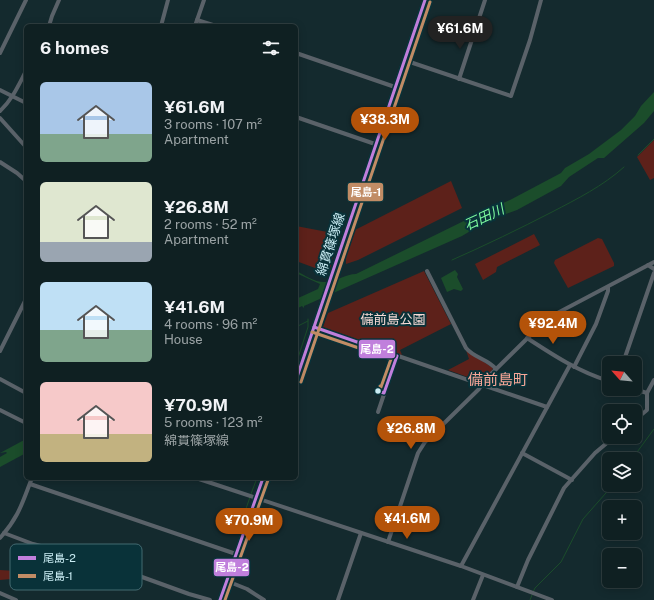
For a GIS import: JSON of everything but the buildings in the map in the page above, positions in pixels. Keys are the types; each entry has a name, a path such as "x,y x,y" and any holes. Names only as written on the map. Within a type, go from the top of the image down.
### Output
{"main road":[{"name":"綿貫篠塚線","path":"298,374 425,0"},
{"path":"220,600 261,480"}],"street":[{"path":"0,54 26,0"},
{"path":"50,24 59,0"},
{"path":"162,24 168,0"},
{"path":"196,24 204,0"},
{"path":"459,79 485,0"},
{"path":"404,60 511,96 532,36 541,0"},
{"path":"197,20 210,24"},
{"path":"298,54 395,87"},
{"path":"0,112 13,96 24,75"},
{"path":"0,90 24,101"},
{"path":"0,118 24,144"},
{"path":"298,118 375,144"},
{"path":"0,162 24,179"},
{"path":"388,542 418,453 496,369 552,315 654,262"},
{"path":"648,266 654,269"},
{"path":"427,271 466,348 496,369"},
{"path":"625,356 654,273"},
{"path":"461,566 547,406 596,324 608,291 608,287"},
{"path":"0,351 24,303"},
{"path":"314,327 547,406"},
{"path":"527,338 572,366 602,379"},
{"path":"378,412 397,356"},
{"path":"0,379 24,392"},
{"path":"642,414 647,410 647,393 654,380"},
{"path":"642,391 647,393"},
{"path":"0,410 24,422"},
{"path":"517,587 528,560 564,488 595,453 606,444"},
{"path":"522,453 572,480"},
{"path":"0,538 19,512 31,480"},
{"path":"206,480 461,566 552,600"},
{"path":"30,484 236,554"},
{"path":"4,533 33,544"},
{"path":"338,600 361,533"},
{"path":"473,600 483,575"},
{"path":"142,577 210,600"},
{"path":"227,581 247,589 264,600"},
{"path":"0,593 16,600"}],"green space":[{"path":"654,140 654,178 650,180 637,157"},
{"path":"451,181 462,208 358,260 346,264 346,249 353,231"},
{"path":"298,226 338,234 330,269 326,272 298,262"},
{"path":"534,234 540,245 497,267 496,272 483,280 475,264"},
{"path":"598,238 602,239 614,263 614,266 568,288 554,263 555,260"},
{"name":"備前島公園","path":"424,271 451,324 400,350 402,355 323,327 328,313"},
{"path":"466,350 493,368 488,376 479,381 448,370 469,359"},
{"path":"0,570 10,571 10,579 0,580"}],"water":[{"name":"石田川","path":"654,92 654,111 644,123 604,158 598,158 569,177 561,186 517,210 487,221 462,236 304,306 304,308 302,306 298,308 298,298 318,289 320,284 298,274 298,272 314,280 322,282 329,282 348,275 356,274 480,213 510,200 561,173 565,168 589,154 621,130 635,116 641,106"},
{"path":"455,270 458,274 457,277 463,289 461,291 454,289 447,292 441,278"},
{"path":"24,440 24,454 0,467 0,457 7,453 0,453"}],"waterway":[{"path":"638,155 654,139"},
{"path":"452,260 515,231 590,192 624,167"},
{"path":"298,358 308,327 308,319"},
{"path":"298,326 308,321"},
{"path":"637,452 654,429"},
{"path":"251,494 256,480"},
{"path":"533,592 535,588 561,562 583,519 607,492"},
{"path":"238,532 250,497"},
{"path":"530,600 532,595"}],"transit line":[{"name":"尾島-2","path":"298,374 425,0"},
{"name":"尾島-1","path":"301,382 430,2"},
{"name":"尾島-2","path":"314,327 397,356 384,393 378,391"},
{"name":"尾島-1","path":"312,332 391,359 381,387 380,386"},
{"name":"尾島-2","path":"220,600 262,480"},
{"name":"尾島-1","path":"225,600 268,480"}],"district":[{"name":"備前島町","path":"498,380"}]}
